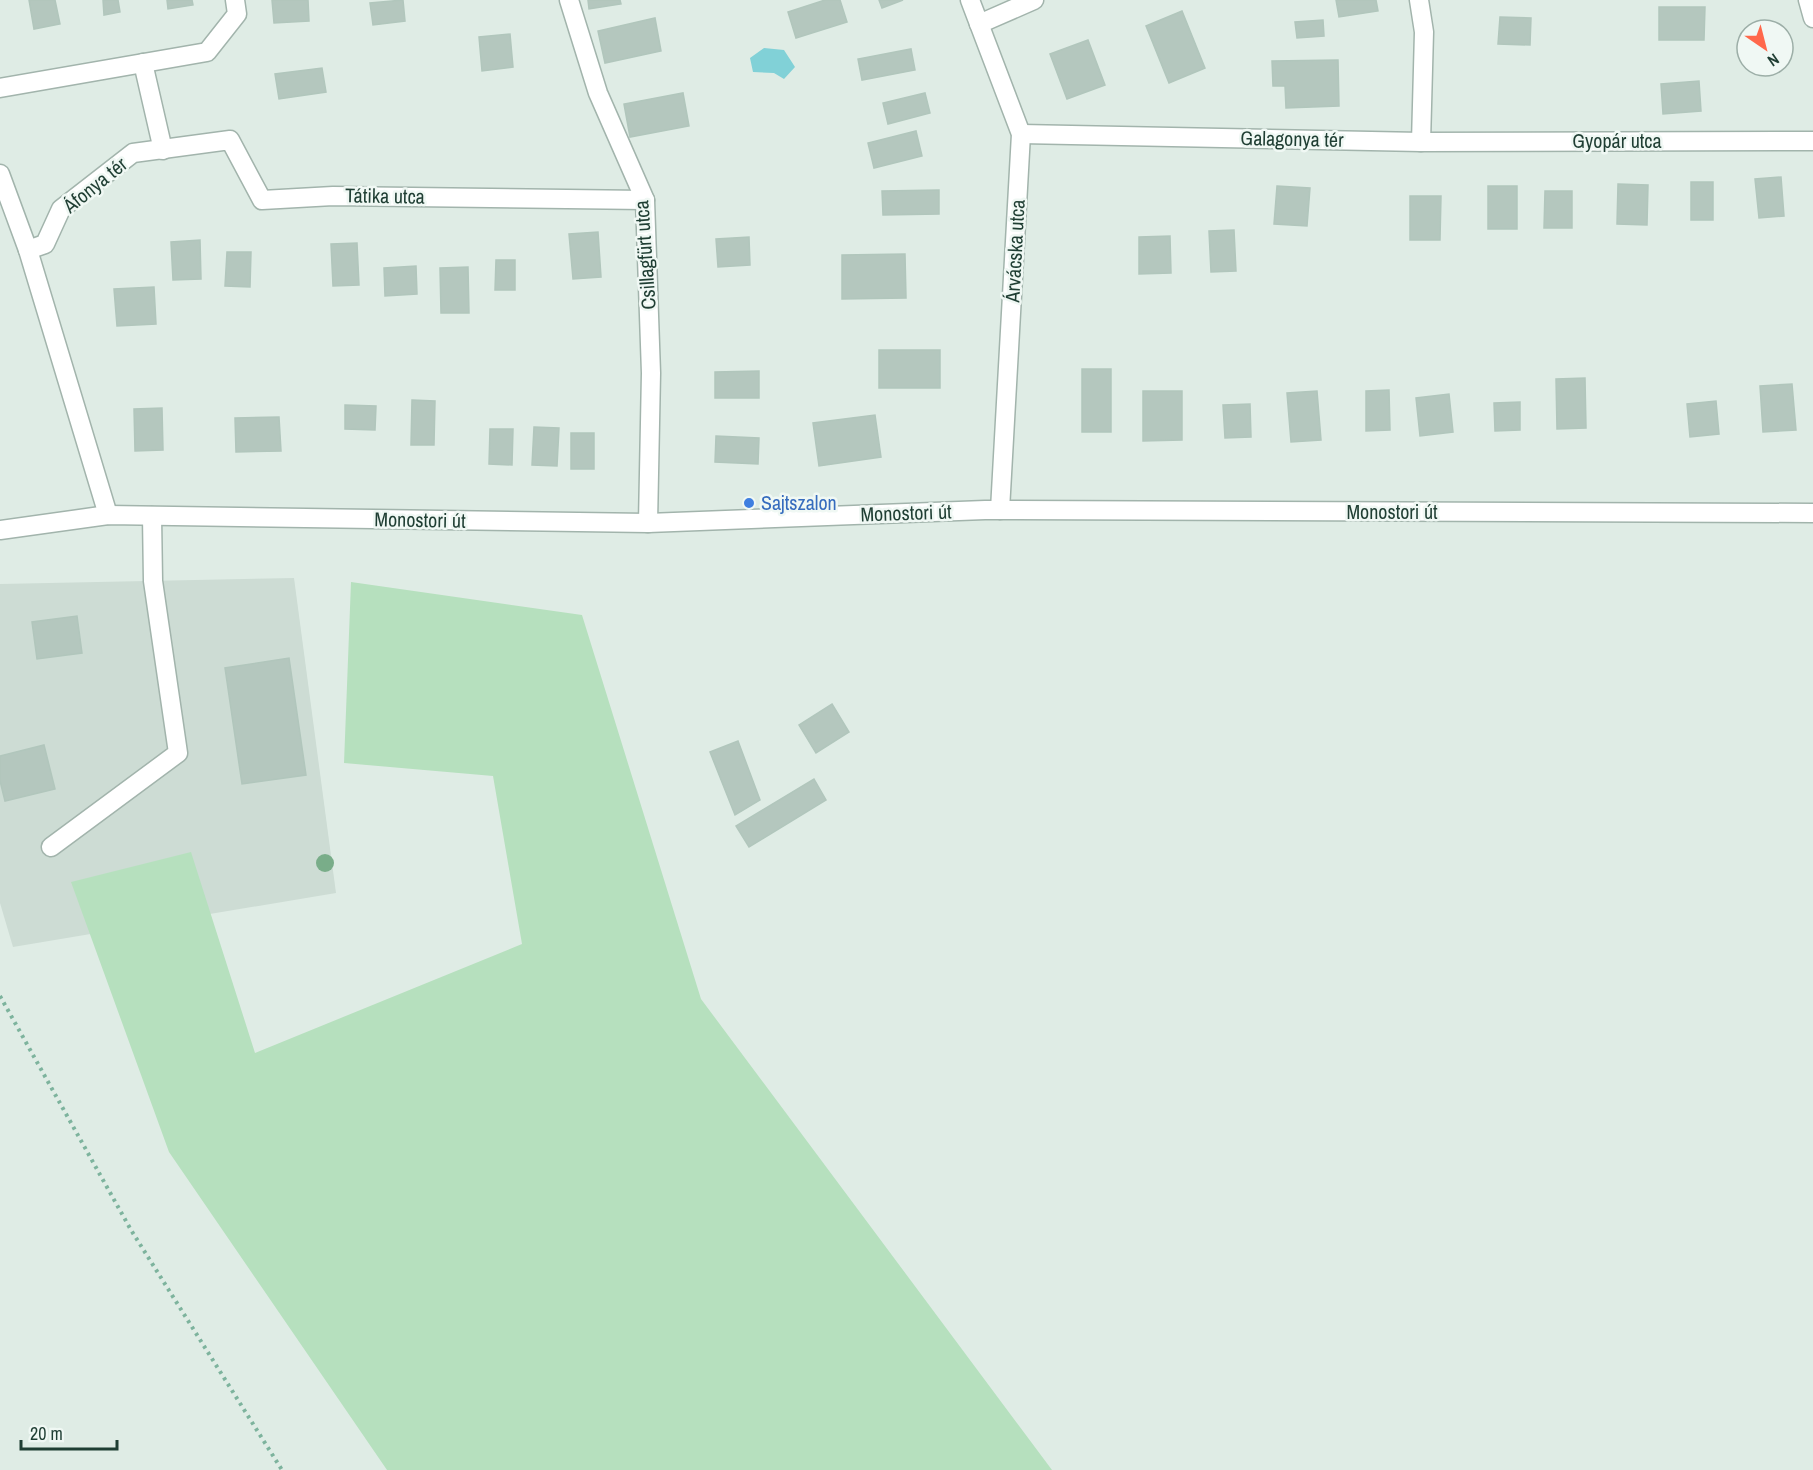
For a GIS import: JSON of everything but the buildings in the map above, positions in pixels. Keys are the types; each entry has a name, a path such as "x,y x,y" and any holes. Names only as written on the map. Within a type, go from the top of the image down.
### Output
{"street":[{"path":"0,88 207,52 237,14 235,0"},
{"name":"Csillagfürt utca","path":"569,0 598,93 645,200 651,373 648,523"},
{"name":"Árvácska utca","path":"970,0 1021,134 1000,510"},
{"path":"979,24 1034,0"},
{"path":"1419,0 1424,32 1421,142"},
{"path":"1808,0 1813,18"},
{"path":"143,63 163,150"},
{"name":"Galagonya tér","path":"1021,134 1421,142"},
{"name":"Tátika utca","path":"163,150 230,140 262,200 333,196 645,200"},
{"name":"Gyopár utca","path":"1421,142 1813,141"},
{"name":"Áfonya tér","path":"28,250 45,243 61,209 133,153 163,150"},
{"path":"0,174 28,250 108,515"},
{"name":"Monostori út","path":"0,530 108,515 648,523 1000,510 1813,513"},
{"path":"51,847 178,753 153,581 152,516"}],"path":[{"path":"0,996 131,1230 282,1470"}],"shaded area":[{"path":"294,578 336,893 13,947 0,903 0,584"}],"green space":[{"path":"351,582 582,615 701,999 1052,1470 387,1470 169,1152 71,882 191,852 255,1053 522,944 493,776 344,763"}],"water":[{"path":"764,48 784,50 795,67 784,79 774,73 753,72 750,58"}],"place":[{"name":"Sajtszalon","path":"749,503"}]}
